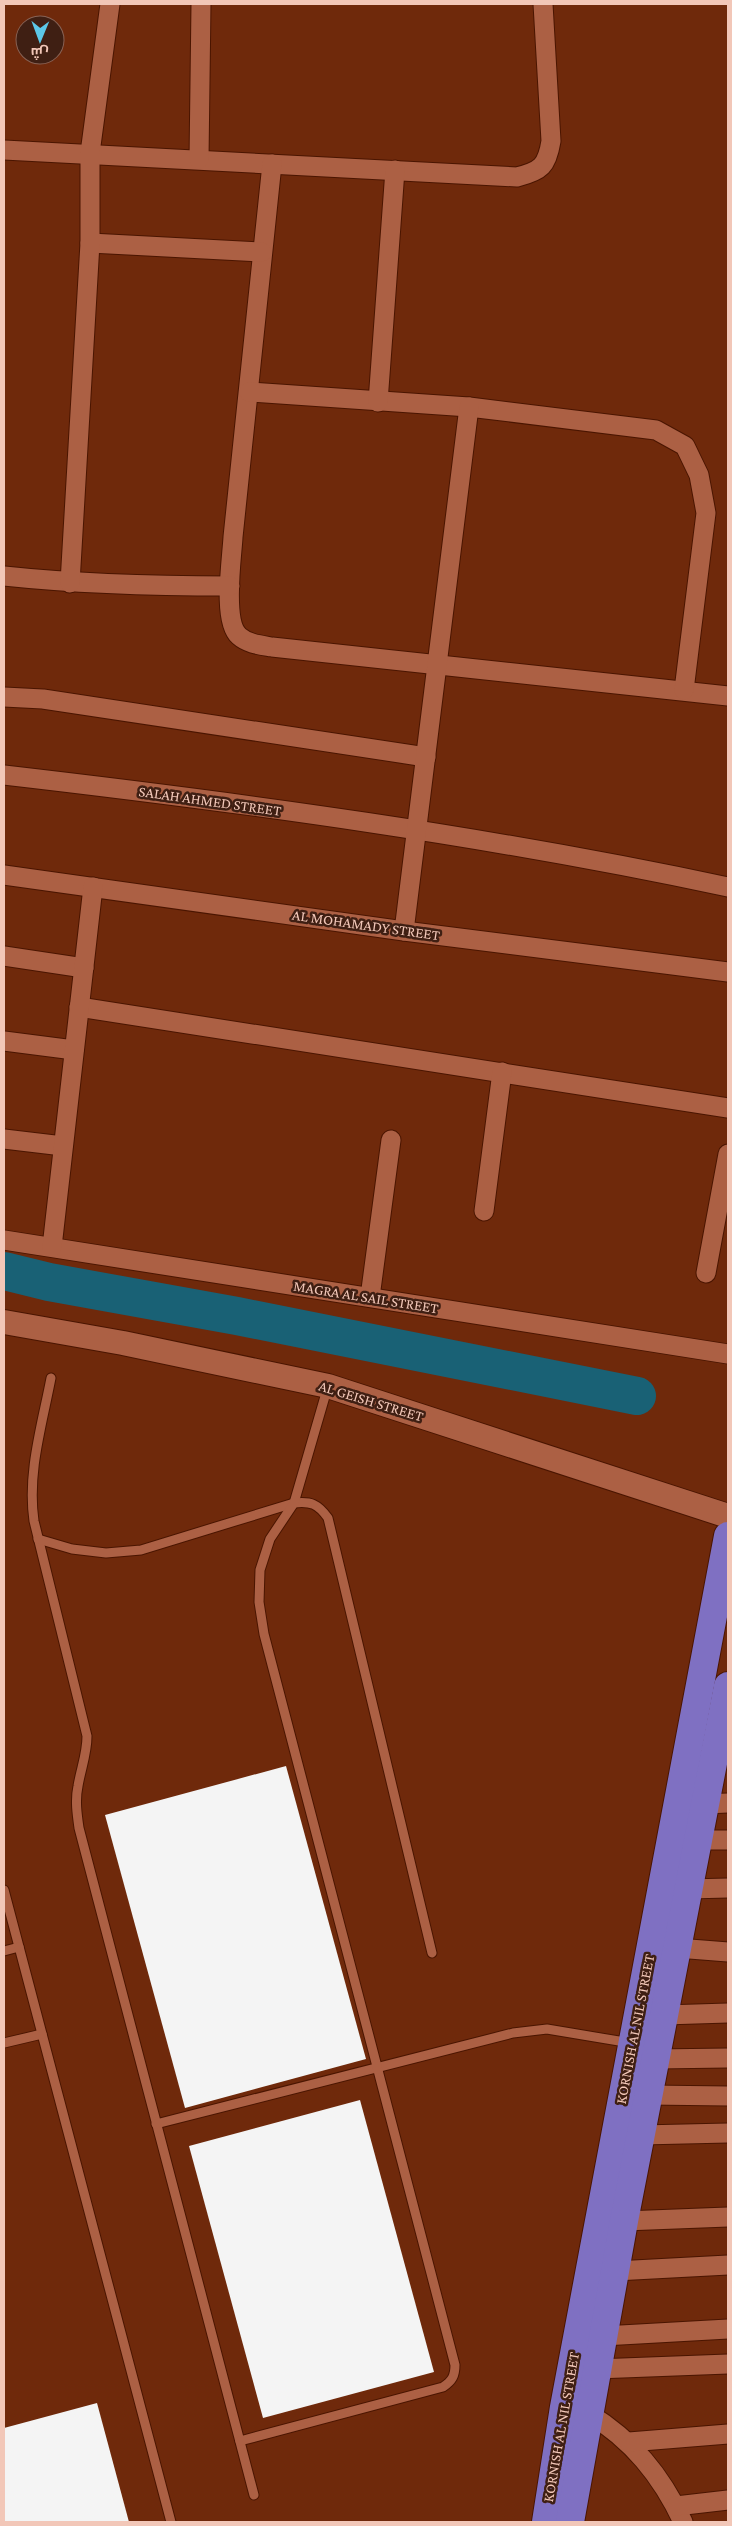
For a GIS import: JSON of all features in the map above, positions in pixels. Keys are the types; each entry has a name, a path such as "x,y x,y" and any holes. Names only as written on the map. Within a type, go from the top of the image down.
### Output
{"highway":[{"name":"KORNISH AL NIL STREET","path":"546,2522 564,2407 728,1536"},
{"name":"KORNISH AL NIL STREET","path":"570,2522 588,2412 688,1889 698,1840 716,1803 728,1686"}],"street":[{"path":"70,583 90,243 90,153 110,4"},
{"path":"199,159 202,4"},
{"path":"4,150 90,153 517,177 534,173 548,160 551,142 543,4"},
{"path":"272,164 230,586 231,619 237,635 250,643 728,696"},
{"path":"378,402 395,170"},
{"path":"90,243 262,252"},
{"path":"249,392 469,407 656,430 685,446 699,475 706,513 684,690"},
{"path":"404,931 469,407"},
{"path":"4,576 70,583 138,586 230,586"},
{"path":"4,697 62,702 426,757"},
{"name":"SALAH AHMED STREET","path":"4,775 134,790 416,830 623,865 728,887"},
{"name":"AL MOHAMADY STREET","path":"4,875 404,931 728,972"},
{"path":"52,1247 92,887"},
{"path":"4,956 84,968"},
{"path":"79,1007 728,1108"},
{"path":"4,1041 74,1050"},
{"path":"484,1211 502,1072"},
{"path":"4,1138 63,1146"},
{"path":"370,1297 391,1140"},
{"path":"706,1273 728,1154"},
{"name":"MAGRA AL SAIL STREET","path":"4,1240 728,1354"},
{"name":"AL GEISH STREET","path":"4,1322 123,1343 328,1386 728,1516"},
{"path":"698,1840 728,1840"},
{"path":"688,1889 728,1888"},
{"path":"677,1948 728,1952"},
{"path":"664,2015 728,2013"},
{"path":"656,2059 728,2058"},
{"path":"648,2096 728,2096"},
{"path":"641,2135 728,2133"},
{"path":"624,2221 728,2216"},
{"path":"615,2271 728,2265"},
{"path":"603,2336 728,2328"},
{"path":"596,2370 728,2364"},
{"path":"588,2412 629,2442 647,2462 679,2514 728,2500"},
{"path":"629,2442 728,2434"}],"lane":[{"path":"51,1378 32,1481 31,1501 38,1539 87,1736 86,1751 78,1786 76,1807 78,1828 254,2496"},
{"path":"240,2441 443,2387 450,2382 455,2374 455,2365 264,1634 259,1602 260,1570 270,1539 294,1503 328,1386"},
{"path":"38,1539 80,1550 106,1553 141,1550 294,1503 308,1501 320,1507 328,1518 432,1954"},
{"path":"4,1890 171,2522"},
{"path":"4,1951 19,1947"},
{"path":"156,2124 376,2067 530,2030 564,2031 632,2044"},
{"path":"4,2044 42,2034"}],"building":[{"path":"286,1766 366,2059 185,2108 105,1815"},
{"path":"360,2100 434,2372 263,2418 189,2146"},
{"path":"97,2403 129,2522 4,2522 4,2428"}],"waterway":[{"path":"4,1271 49,1282 237,1316 637,1396"}]}
